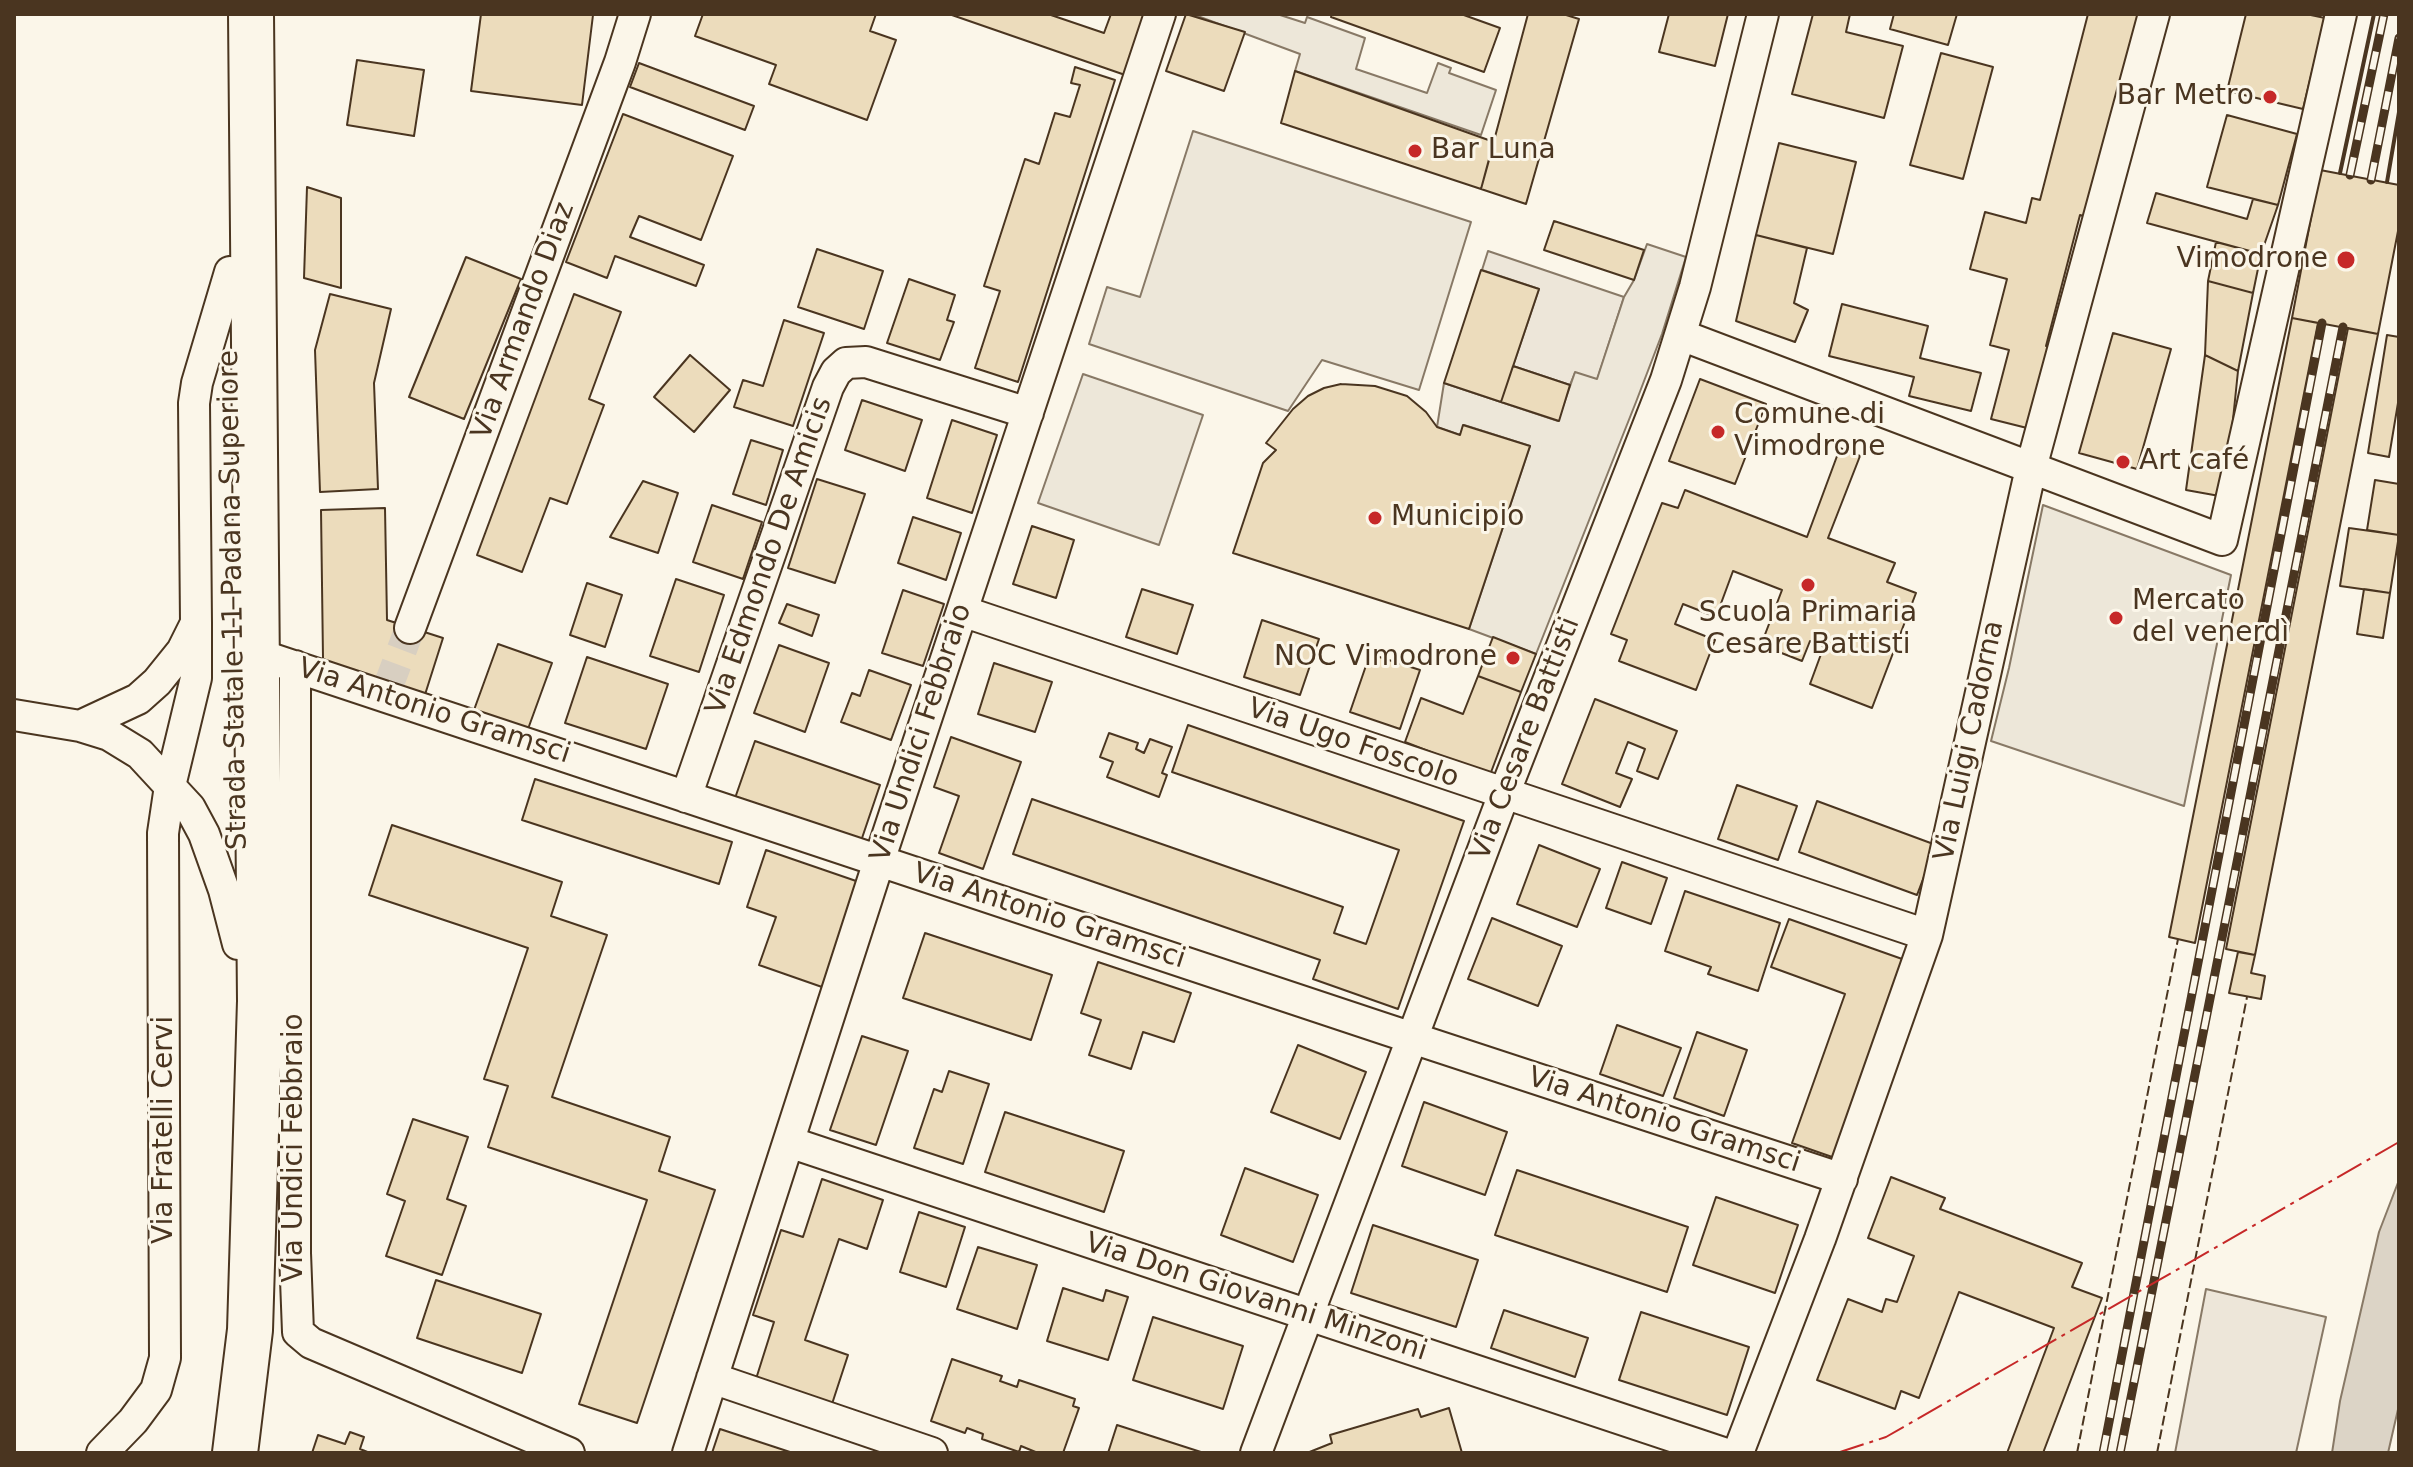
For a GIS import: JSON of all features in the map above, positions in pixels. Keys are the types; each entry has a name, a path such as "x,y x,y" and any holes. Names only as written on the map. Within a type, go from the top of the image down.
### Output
{"main road":[{"name":"Strada Statale 11 Padana Superiore","path":"227,14 239,1003 255,1185"},
{"name":"Strada Statale 11 Padana Superiore","path":"235,1453 250,1330 260,1001 276,660 251,14"}],"street":[{"name":"Via Armando Diaz","path":"410,628 620,62 635,14"},
{"name":"Via Undici Febbraio","path":"688,1453 879,861 1160,14"},
{"name":"Via Cesare Battisti","path":"1256,1453 1681,335 1763,14"},
{"name":"Via Luigi Cadorna","path":"1738,1453 1842,1179 1927,935 2031,468 2154,14"},
{"path":"1681,335 2222,540 2341,14"},
{"name":"Via Fratelli Cervi","path":"102,1453 133,1421 156,1390 165,1358 163,833 170,786 196,678 194,403 197,383 230,272"},
{"name":"Via Edmondo De Amicis","path":"686,797 823,401 836,372 846,363 866,362 1028,413"},
{"name":"Via Ugo Foscolo","path":"962,611 1927,935"},
{"path":"80,726 138,699 157,682 182,651 196,623"},
{"name":"Via Antonio Gramsci","path":"276,660 1842,1179"},
{"name":"Via Undici Febbraio","path":"276,660 298,1332 311,1343 569,1453"},
{"path":"14,715 80,726 126,744 140,754 190,808 204,834 224,890 238,944"},
{"name":"Via Don Giovanni Minzoni","path":"789,1142 1723,1453"},
{"path":"712,1378 932,1453"}],"shaded area":[{"path":"1192,14 1277,14 1305,23 1307,17 1365,38 1356,69 1427,93 1438,63 1451,68 1449,73 1496,90 1481,135 1295,71 1300,54"},
{"path":"1193,131 1471,222 1419,390 1322,360 1288,411 1089,344 1107,287 1140,297"},
{"path":"1647,244 1686,257 1662,334 1536,654 1469,629 1530,446 1464,425 1460,435 1437,427 1444,383 1558,421 1575,372 1597,379 1624,297 1634,280"},
{"path":"1488,251 1624,297 1597,380 1575,373 1570,385 1513,366 1539,289 1482,270"},
{"path":"1083,374 1203,415 1159,545 1038,503"},
{"path":"2043,505 2231,575 2184,806 1991,741"},
{"path":"2399,1180 2399,1405 2388,1453 2332,1453 2340,1401 2379,1232"},
{"path":"2206,1289 2326,1317 2296,1453 2175,1453"}],"building":[{"path":"481,14 593,15 582,105 471,91"},
{"path":"703,14 876,14 870,31 896,40 867,120 769,84 776,65 695,36"},
{"path":"949,14 1048,14 1104,33 1111,14 1149,14 1128,76"},
{"path":"1186,14 1245,32 1224,91 1166,71"},
{"path":"1332,14 1461,14 1500,28 1484,72 1331,17"},
{"path":"1528,14 1563,14 1579,19 1526,204 1481,189"},
{"path":"1669,14 1728,14 1715,66 1659,52"},
{"path":"1813,14 1850,14 1846,32 1903,46 1884,118 1792,94"},
{"path":"1894,14 1957,14 1948,45 1890,29"},
{"path":"2088,14 2142,14 2089,218 2080,215 2046,346 2053,346 2031,429 1991,419 2009,350 1990,345 2007,279 1970,269 1985,212 2026,223 2032,198 2040,200"},
{"path":"2246,14 2306,14 2325,18 2303,109 2227,91"},
{"path":"1941,53 1993,67 1963,179 1910,165"},
{"path":"357,60 424,70 414,136 347,125"},
{"path":"639,63 754,106 745,130 630,87"},
{"path":"1075,67 1115,80 1018,382 975,368 1000,291 984,286 1025,159 1039,164 1055,113 1070,117 1080,85 1071,83"},
{"path":"1295,71 1494,142 1481,189 1281,123"},
{"path":"623,114 733,156 701,240 639,216 630,237 704,265 696,286 615,256 607,278 566,262"},
{"path":"2227,115 2297,134 2278,205 2207,187"},
{"path":"1779,143 1856,162 1833,254 1756,235"},
{"path":"2320,170 2399,185 2399,226 2378,334 2292,318"},
{"path":"307,187 341,198 341,288 304,278"},
{"path":"2156,193 2247,219 2253,199 2278,205 2261,254 2147,223"},
{"path":"1554,221 1644,250 1634,280 1544,250"},
{"path":"1756,235 1807,248 1794,303 1808,310 1795,342 1736,321"},
{"path":"2216,242 2261,254 2253,293 2208,281"},
{"path":"817,249 883,271 864,329 798,307"},
{"path":"466,257 521,279 464,419 409,397"},
{"path":"1481,270 1539,289 1501,402 1444,383"},
{"path":"909,279 955,295 947,320 954,322 940,360 887,343"},
{"path":"2208,281 2253,293 2238,371 2205,355"},
{"path":"330,294 391,309 374,383 378,489 320,492 315,350"},
{"path":"574,294 621,312 589,399 604,405 567,504 550,498 522,572 477,555"},
{"path":"1842,304 1928,326 1920,358 1981,373 1971,411 1909,396 1914,377 1829,356"},
{"path":"2292,318 2318,323 2195,943 2169,937"},
{"path":"784,320 824,333 793,426 734,407 743,380 763,386"},
{"path":"2348,328 2378,334 2255,955 2226,949"},
{"path":"2113,333 2171,349 2137,469 2079,453"},
{"path":"2387,335 2399,337 2399,397 2389,457 2368,453"},
{"path":"690,355 730,390 694,432 654,397"},
{"path":"2205,355 2238,371 2225,497 2186,490"},
{"path":"1513,366 1570,385 1559,421 1501,402"},
{"name":"Comune di Vimodrone","path":"1700,379 1766,404 1735,484 1669,461"},
{"name":"Municipio","path":"1341,384 1375,386 1407,396 1426,412 1437,427 1460,435 1463,425 1530,446 1469,629 1233,553 1263,463 1276,450 1266,443 1293,409 1308,396"},
{"path":"862,400 922,420 905,471 845,450"},
{"path":"952,420 997,435 972,513 927,498"},
{"path":"751,440 783,450 766,505 733,494"},
{"path":"1840,448 1860,456 1828,538 1895,563 1887,582 1916,593 1872,708 1810,684 1824,646 1810,641 1802,661 1761,645 1782,590 1733,571 1716,617 1683,604 1675,624 1715,640 1696,690 1619,661 1627,640 1611,634 1662,503 1678,508 1685,490 1807,537"},
{"path":"817,479 865,494 835,583 788,568"},
{"path":"2375,480 2399,484 2399,535 2367,530"},
{"path":"643,481 678,493 658,553 610,537"},
{"path":"712,505 762,522 743,579 693,562"},
{"path":"385,508 387,620 443,638 422,704 340,677 323,658 321,510"},
{"path":"913,517 961,533 946,580 898,563"},
{"path":"1032,526 1074,540 1056,598 1013,584"},
{"path":"2349,528 2399,535 2390,593 2340,586"},
{"path":"676,579 724,595 699,672 650,656"},
{"path":"587,583 622,595 605,647 570,635"},
{"path":"1142,589 1193,605 1177,654 1126,637"},
{"path":"2364,589 2390,593 2383,638 2357,634"},
{"path":"903,590 944,604 923,666 882,653"},
{"path":"787,604 819,615 812,636 779,623"},
{"path":"1262,620 1319,639 1300,695 1244,677"},
{"path":"1493,637 1536,654 1521,692 1478,676"},
{"path":"498,644 552,663 528,729 474,710"},
{"path":"779,645 829,663 805,732 754,713"},
{"path":"1370,654 1420,670 1400,729 1350,712"},
{"path":"587,657 668,684 646,749 565,723"},
{"path":"994,663 1052,682 1035,732 978,714"},
{"path":"869,670 911,685 891,740 841,722 852,693 860,696"},
{"path":"1478,676 1521,692 1490,775 1405,742 1421,698 1463,714"},
{"path":"1595,699 1677,731 1658,779 1637,771 1645,749 1628,742 1616,773 1632,779 1620,807 1562,784"},
{"path":"1188,725 1464,821 1398,1009 1313,979 1320,960 1013,854 1032,799 1343,907 1334,933 1366,944 1399,850 1172,772"},
{"path":"1109,733 1138,743 1136,749 1144,753 1150,739 1172,747 1162,773 1167,775 1159,797 1107,777 1113,762 1100,757"},
{"path":"951,737 1021,762 983,869 939,853 959,796 934,787"},
{"path":"755,741 880,785 860,844 734,801"},
{"path":"535,779 732,842 719,884 522,820"},
{"path":"1737,785 1797,806 1778,860 1718,839"},
{"path":"1817,801 1936,845 1917,895 1799,852"},
{"path":"392,825 562,882 551,916 607,935 552,1097 670,1137 659,1171 715,1190 637,1423 579,1404 647,1200 488,1147 508,1086 484,1079 528,948 369,895"},
{"path":"1539,845 1600,869 1577,927 1517,904"},
{"path":"766,850 859,882 822,987 759,965 776,917 747,907"},
{"path":"1622,862 1667,878 1651,924 1606,908"},
{"path":"1685,891 1780,923 1758,991 1708,974 1711,967 1665,951"},
{"path":"1492,918 1562,946 1538,1006 1468,979"},
{"path":"1789,919 1905,960 1835,1158 1792,1143 1845,994 1771,967"},
{"path":"925,933 1052,975 1031,1040 903,998"},
{"path":"2238,952 2255,955 2251,973 2265,976 2261,999 2229,993"},
{"path":"1098,962 1191,993 1174,1042 1143,1032 1131,1069 1089,1055 1101,1020 1081,1013"},
{"path":"1617,1025 1681,1048 1663,1096 1600,1074"},
{"path":"1697,1032 1747,1050 1724,1116 1674,1098"},
{"path":"862,1036 908,1051 876,1145 830,1130"},
{"path":"1298,1045 1366,1072 1340,1139 1271,1112"},
{"path":"949,1071 989,1084 963,1164 914,1148 934,1089 942,1092"},
{"path":"1424,1102 1507,1132 1485,1195 1402,1166"},
{"path":"1005,1112 1124,1151 1104,1212 985,1172"},
{"path":"413,1119 468,1137 447,1199 466,1206 442,1275 386,1256 405,1201 387,1194"},
{"path":"1245,1168 1318,1195 1293,1262 1221,1235"},
{"path":"1517,1170 1688,1227 1667,1292 1495,1235"},
{"path":"1891,1177 1945,1198 1940,1209 2082,1263 2072,1287 2102,1298 2043,1453 2007,1453 2054,1328 1959,1292 1919,1398 1901,1391 1895,1409 1817,1380 1848,1299 1882,1312 1886,1299 1897,1302 1914,1256 1868,1238"},
{"path":"822,1179 883,1200 867,1249 839,1239 805,1340 848,1355 832,1404 756,1379 774,1322 753,1315 781,1230 803,1237"},
{"path":"1716,1197 1798,1225 1775,1293 1693,1265"},
{"path":"919,1212 965,1227 946,1287 900,1272"},
{"path":"1373,1225 1478,1260 1456,1327 1351,1293"},
{"path":"978,1247 1037,1265 1017,1329 957,1309"},
{"path":"436,1280 541,1314 522,1373 417,1338"},
{"path":"1063,1288 1103,1301 1106,1290 1128,1297 1108,1360 1047,1341"},
{"path":"1504,1310 1588,1338 1575,1377 1491,1348"},
{"path":"1641,1312 1749,1347 1727,1415 1619,1380"},
{"path":"1153,1317 1243,1346 1223,1409 1133,1380"},
{"path":"952,1359 1002,1376 1000,1381 1017,1387 1019,1380 1075,1399 1073,1406 1079,1408 1063,1453 1038,1453 1021,1446 1019,1452 982,1439 983,1434 967,1428 965,1433 931,1421"},
{"path":"1449,1408 1462,1453 1307,1453 1332,1443 1330,1435 1418,1409 1421,1417"},
{"path":"1117,1425 1204,1453 1108,1453"},
{"path":"720,1429 793,1453 712,1453"},
{"path":"350,1432 364,1437 360,1449 370,1453 312,1453 318,1435 345,1444"}],"tunnel":[{"path":"386,692 410,628"}],"railway":[{"path":"2350,175 2384,14"},
{"path":"2371,180 2399,38"},
{"path":"2103,1453 2322,323"},
{"path":"2120,1453 2343,327"}],"fence":[{"path":"2077,1453 2178,939"},
{"path":"2157,1453 2247,997"}],"wall":[{"path":"2340,173 2374,14"},
{"path":"2387,182 2399,112"}],"power":[{"path":"1837,1453 1886,1437 2399,1142"}],"place":[{"name":"Bar Metro","path":"2270,97"},
{"name":"Bar Luna","path":"1415,151"},
{"name":"Vimodrone","path":"2346,260"},
{"name":"Comune di Vimodrone","path":"1718,432"},
{"name":"Art café","path":"2123,462"},
{"name":"Municipio","path":"1375,518"},
{"name":"Scuola Primaria Cesare Battisti","path":"1808,585"},
{"name":"Mercato del venerdì","path":"2116,618"},
{"name":"NOC Vimodrone","path":"1513,658"}]}
